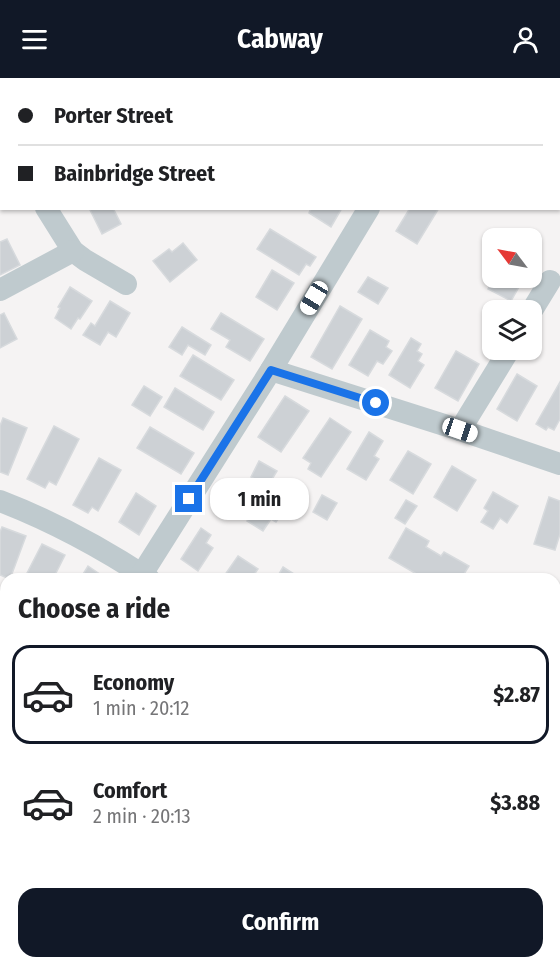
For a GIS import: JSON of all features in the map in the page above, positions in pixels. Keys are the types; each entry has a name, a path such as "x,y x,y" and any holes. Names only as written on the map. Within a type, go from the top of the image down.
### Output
{"street":[{"path":"47,210 73,251 126,284"},
{"path":"147,573 368,210"},
{"path":"0,290 73,251"},
{"path":"538,300 550,280"},
{"path":"460,430 502,360"},
{"path":"271,370 560,464"},
{"path":"0,501 69,532 138,573"}],"building":[{"path":"90,210 114,210 121,224 102,234"},
{"path":"310,210 341,210 331,227 309,213"},
{"path":"409,210 438,210 417,244 396,231"},
{"path":"270,229 316,257 310,266 306,264 299,275 257,249"},
{"path":"7,239 20,265 0,275 0,242"},
{"path":"183,243 197,260 170,282 153,261 169,249 172,252"},
{"path":"272,270 294,283 277,310 256,297"},
{"path":"368,277 388,288 378,304 358,292"},
{"path":"70,287 92,301 71,329 55,318 60,308 58,307"},
{"path":"489,288 518,288 512,300"},
{"path":"110,301 130,313 116,337 108,332 100,345 83,335 91,323 95,326"},
{"path":"340,306 362,319 332,369 311,357"},
{"path":"4,313 17,339 0,348 0,315"},
{"path":"221,313 264,339 250,361 226,347 230,340 211,329"},
{"path":"182,327 211,345 205,355 188,345 182,355 169,347"},
{"path":"370,330 389,341 386,347 392,351 383,364 377,361 368,376 349,365"},
{"path":"411,338 421,344 417,351 422,354 418,361 424,365 410,388 389,375"},
{"path":"456,351 479,364 458,401 435,388"},
{"path":"193,355 234,380 221,400 180,376"},
{"path":"517,374 537,386 517,421 497,409"},
{"path":"560,382 560,419 554,430 548,427 546,430 536,424"},
{"path":"144,386 162,397 150,416 132,405"},
{"path":"175,388 214,412 203,430 164,407"},
{"path":"285,396 309,411 281,452 258,437"},
{"path":"3,418 27,428 8,475 0,472 0,426"},
{"path":"330,418 351,432 321,477 308,469 311,463 303,458"},
{"path":"54,426 79,439 56,485 49,481 45,488 27,479"},
{"path":"150,427 194,453 181,474 137,448"},
{"path":"369,432 383,441 374,456 379,459 366,480 347,469"},
{"path":"408,451 431,464 413,494 390,480"},
{"path":"99,458 121,470 98,511 92,507 88,513 73,505"},
{"path":"259,461 277,471 268,486 251,477"},
{"path":"452,466 476,480 457,511 434,497"},
{"path":"266,492 287,506 276,522 271,519 263,531 247,521"},
{"path":"493,492 518,506 507,523 500,518 493,529 481,522 488,511 484,508"},
{"path":"136,493 156,506 139,535 119,522"},
{"path":"322,495 337,503 327,520 313,512"},
{"path":"549,497 560,501 560,534 555,550 534,544"},
{"path":"406,500 417,506 405,524 395,518"},
{"path":"2,527 26,536 12,573 0,573"},
{"path":"201,528 211,535 206,543 213,548 198,571 181,559"},
{"path":"406,528 429,541 426,547 441,556 444,552 469,566 465,573 415,573 389,558"},
{"path":"42,544 65,555 56,573 27,573"},
{"path":"238,556 258,569 255,573 226,573"},
{"path":"88,566 98,573 84,573"},
{"path":"283,567 292,573 280,573"}],"route":[{"path":"189,499 271,370 376,403"}]}
